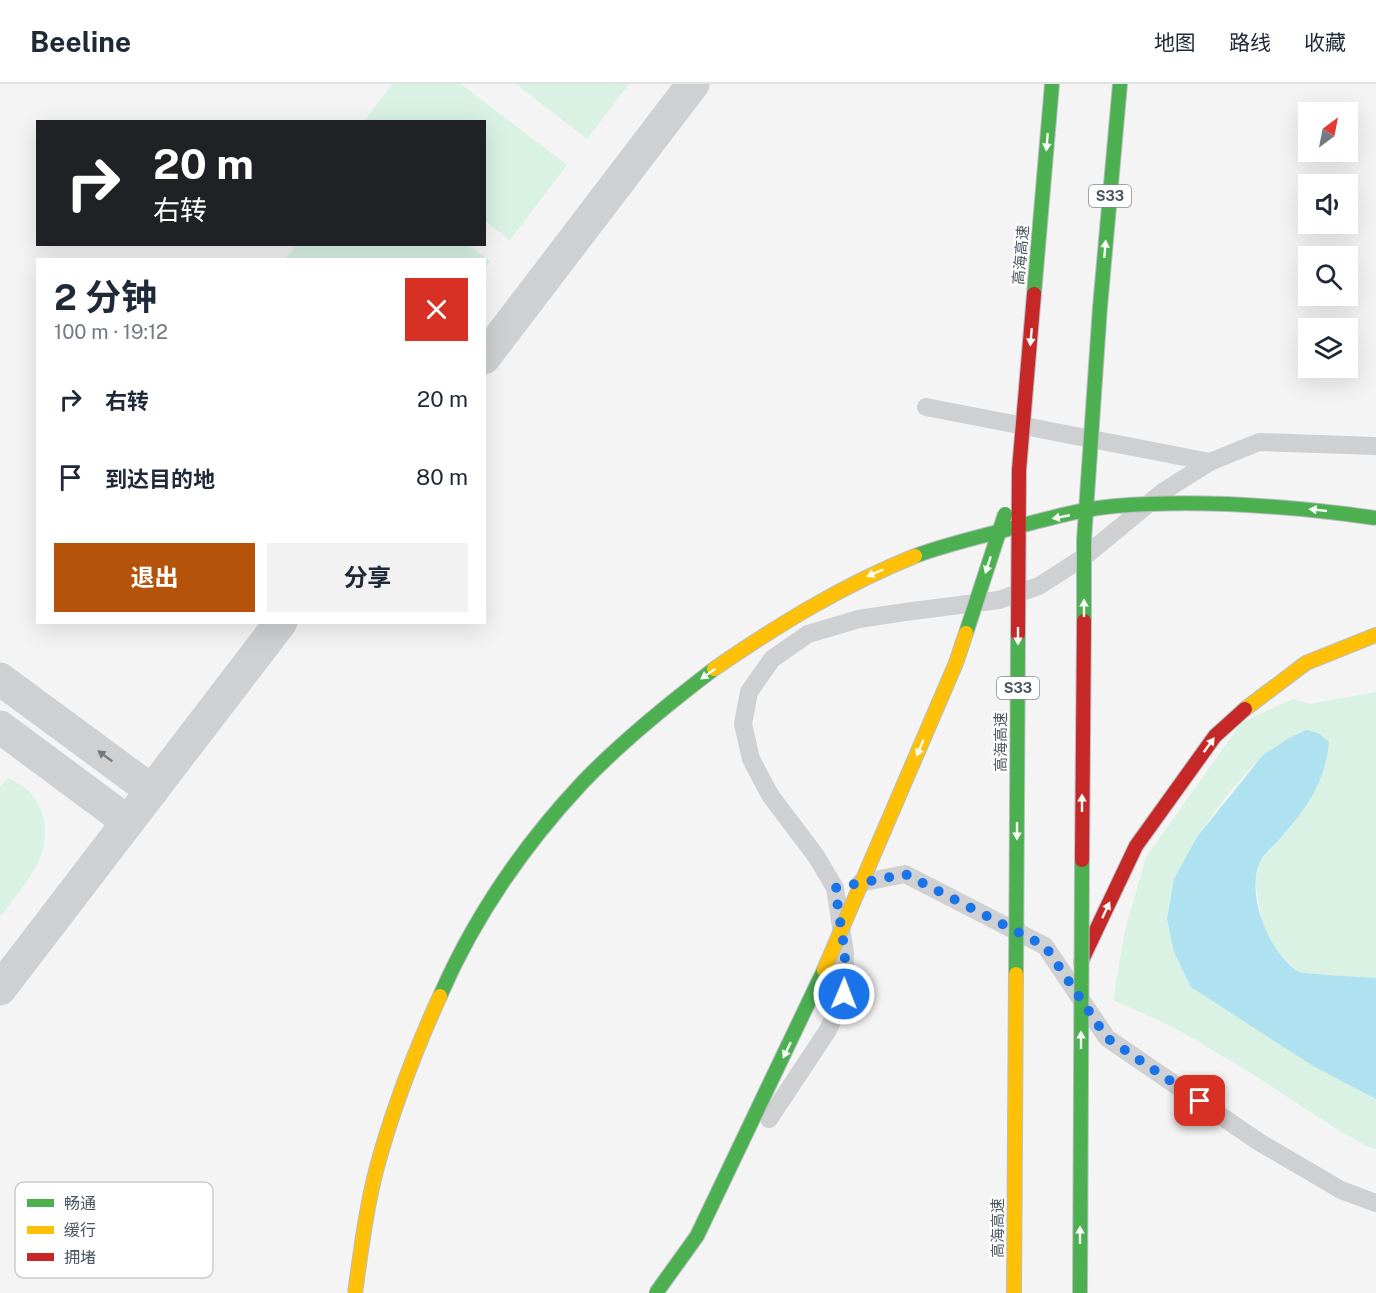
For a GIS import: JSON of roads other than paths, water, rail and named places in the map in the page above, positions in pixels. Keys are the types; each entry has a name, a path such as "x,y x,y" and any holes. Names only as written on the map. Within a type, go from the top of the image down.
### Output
{"highway":[{"name":"高海高速","path":"1014,1293 1019,470 1053,84"},
{"name":"S33","path":"1080,1293 1084,540 1100,307 1120,84"},
{"path":"674,1293 697,1236 813,997 956,663 1019,470"},
{"path":"355,1293 360,1252 389,1125 434,1005 460,954 492,900 547,822 634,734 691,686 743,649 806,610 865,578 936,549 1044,520 1109,507 1179,504 1266,504 1376,518"},
{"path":"1081,962 1136,846 1215,736 1258,698 1306,663 1376,635"},
{"path":"658,1293 697,1236"}],"street":[{"path":"486,355 693,84"},
{"path":"0,989 279,624"},
{"path":"0,679 152,791"},
{"path":"0,727 128,822"}],"lane":[{"path":"926,407 1210,462"},
{"path":"658,1293 689,1238 828,1030 844,994 845,953 835,888 816,856 770,795 751,759 743,724 749,692 772,659 808,634 859,619 999,600 1039,586 1084,557 1164,491 1210,462 1259,442 1376,446"},
{"path":"835,888 905,874 1045,946 1107,1038 1259,1142 1341,1190 1376,1203"}],"water":[{"path":"1306,730 1318,733 1329,742 1324,769 1308,802 1260,862 1256,875 1258,906 1278,952 1299,972 1376,978 1376,1099 1313,1066 1191,987 1174,952 1167,919 1174,879 1197,837 1263,755"}]}
